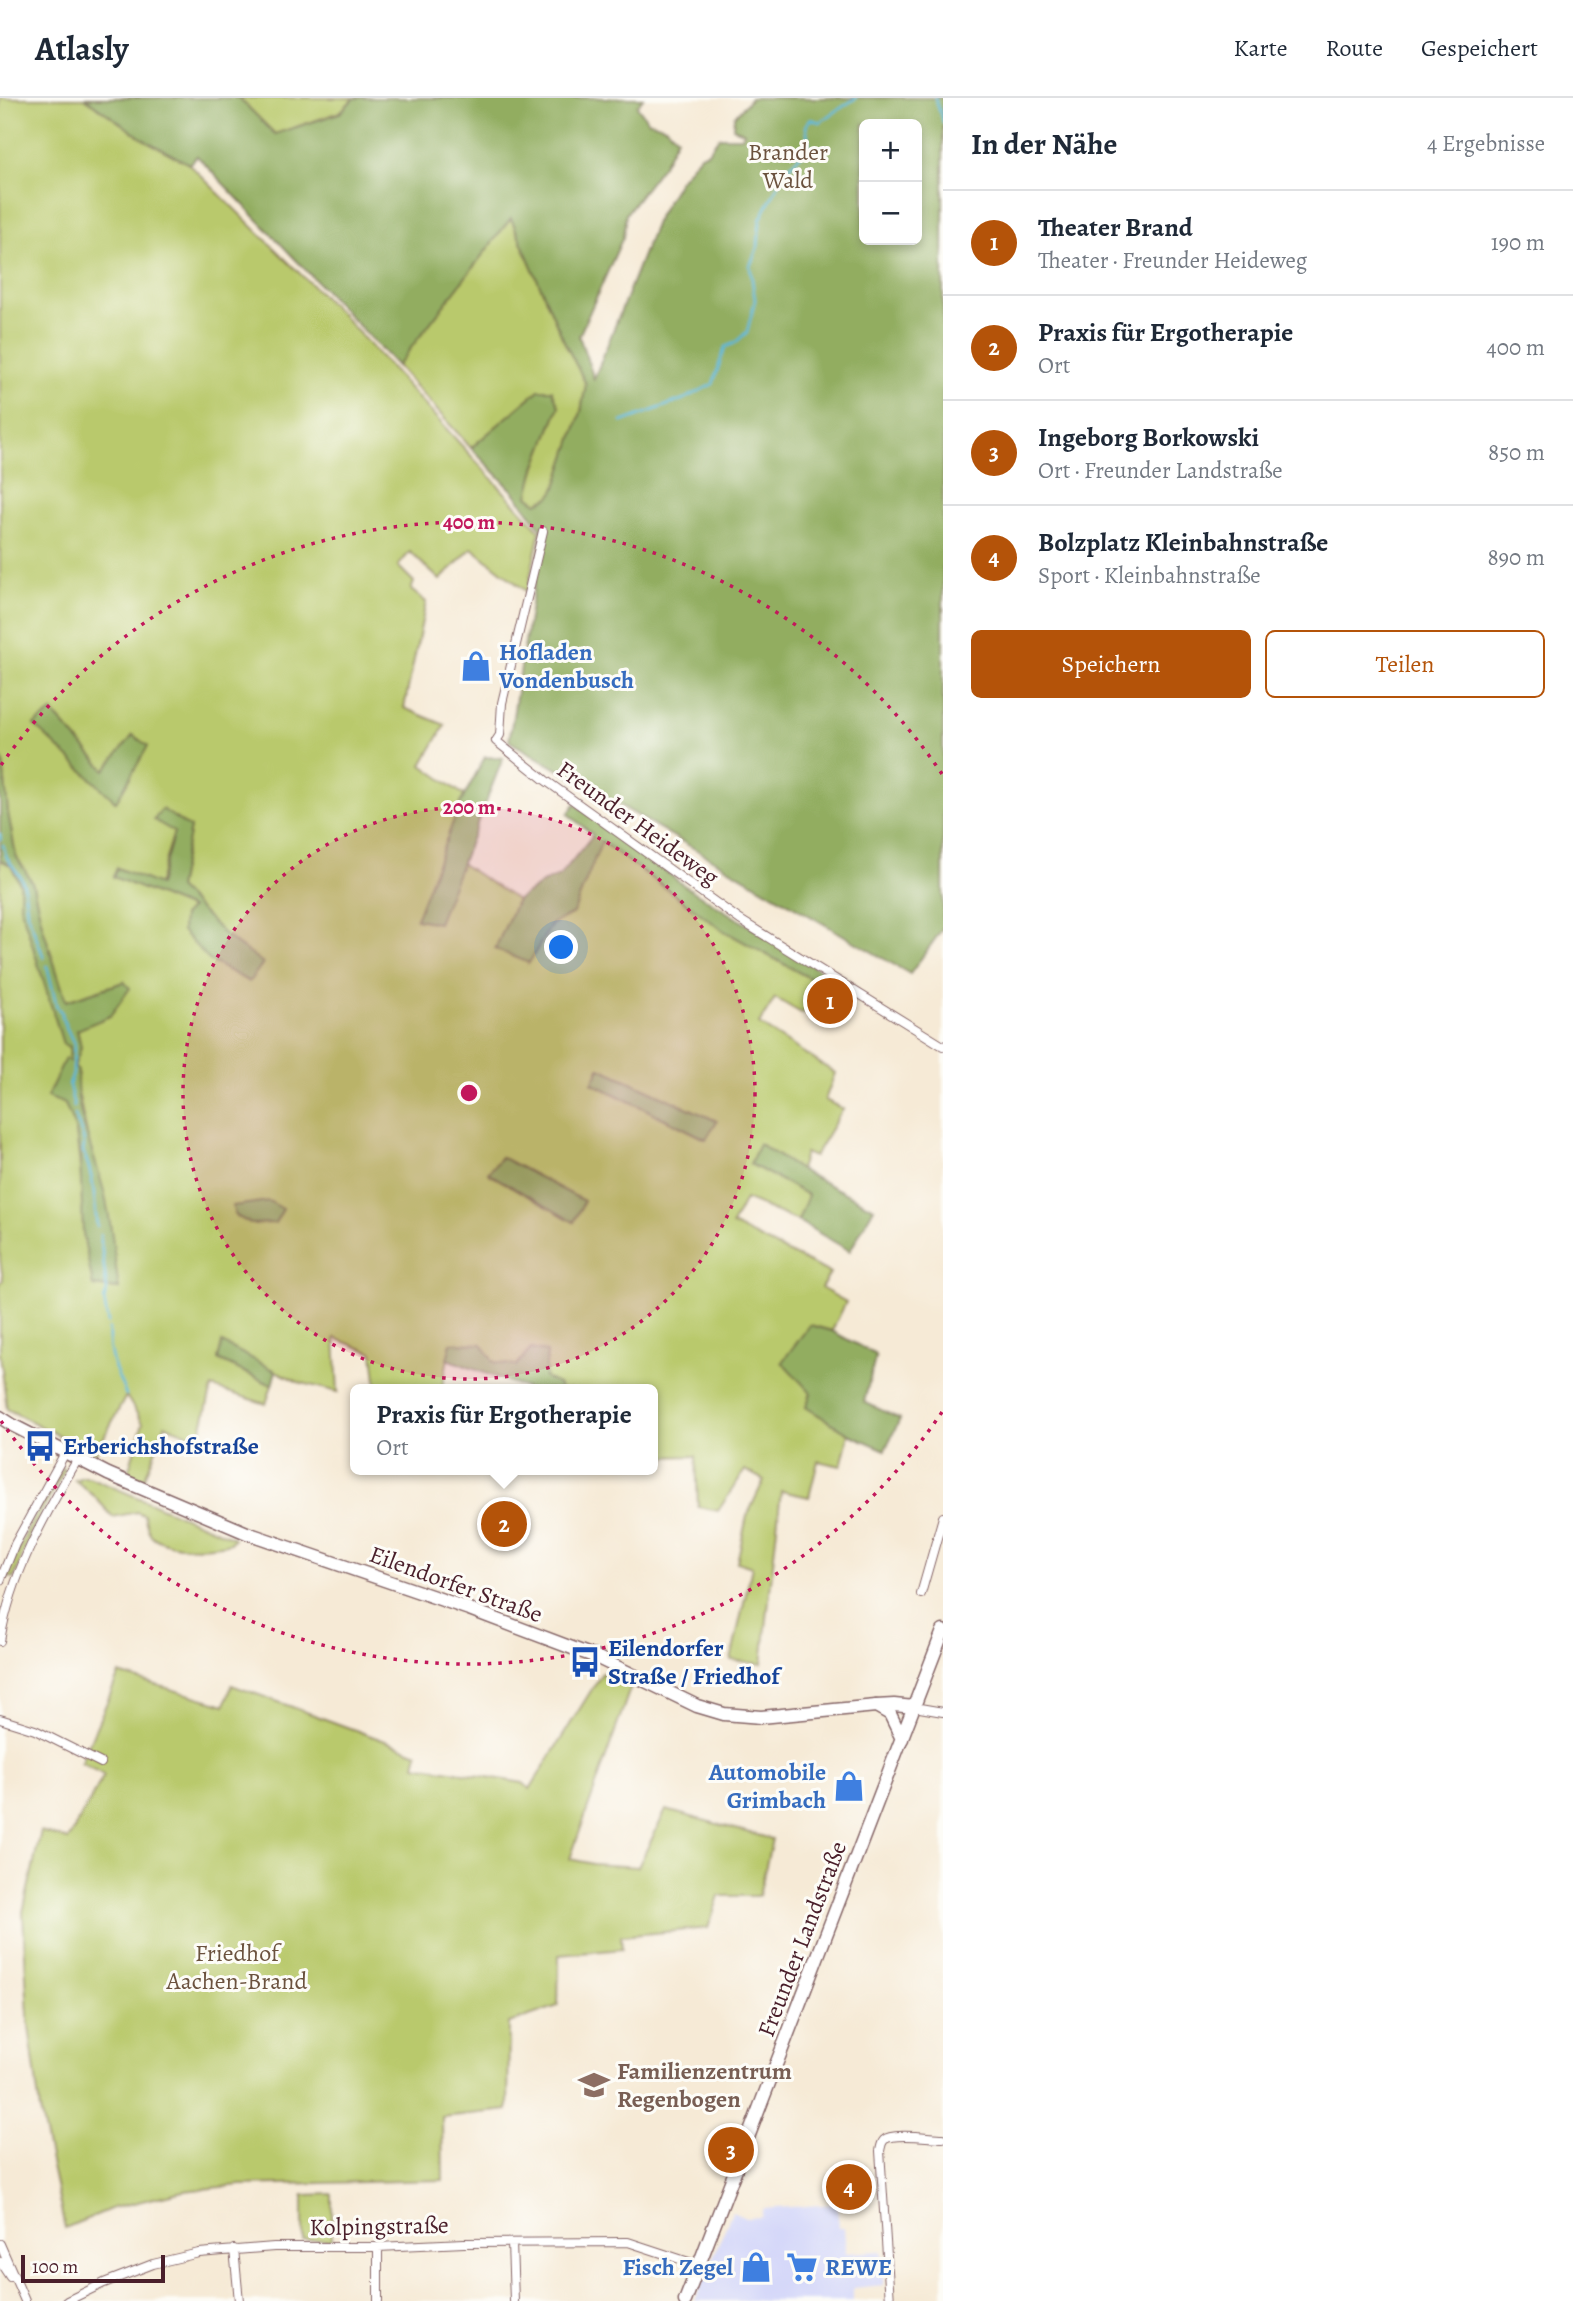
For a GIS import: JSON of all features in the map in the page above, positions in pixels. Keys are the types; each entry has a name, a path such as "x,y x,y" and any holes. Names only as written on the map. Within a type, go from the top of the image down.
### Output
{"street":[{"name":"Freunder Heideweg","path":"543,531 502,703 500,735 496,741 545,780 740,920 943,1046"},
{"name":"Eilendorfer Straße","path":"0,1416 65,1453 247,1533 469,1609 596,1657 697,1706 724,1714 761,1717 876,1706 914,1707"},
{"path":"0,1581 15,1544 65,1453"},
{"path":"0,1641 18,1576 33,1538 78,1459"},
{"path":"921,1594 943,1517"},
{"name":"Freunder Landstraße","path":"685,2301 943,1631"},
{"path":"876,1706 890,1714 902,1739"},
{"path":"914,1707 943,1712"},
{"path":"0,1719 35,1730 102,1763"},
{"path":"890,2301 880,2162 882,2142 887,2137 895,2136 943,2138"},
{"name":"Kolpingstraße","path":"67,2301 153,2264 199,2253 234,2249 628,2242 698,2265"},
{"path":"512,2243 514,2301"},
{"path":"0,2244 23,2297"},
{"path":"378,2247 378,2301"},
{"path":"234,2249 239,2301"},
{"path":"0,2262 23,2297"}],"shaded area":[{"path":"837,2204 839,2228 844,2228 846,2253 882,2251 884,2285 853,2288 853,2301 695,2301 732,2212 746,2218 762,2217 762,2209"}],"green space":[{"path":"0,98 85,98 143,139 189,164 345,318 540,531 527,592 472,548 440,580 410,552 398,566 414,582 411,590 426,602 404,708 445,725 422,765 464,795 417,919 438,922 460,863 517,900 514,905 528,963 552,924 573,913 601,841 724,931 820,984 803,1014 775,998 759,1024 835,1073 825,1100 843,1109 814,1157 805,1153 800,1170 760,1144 750,1164 809,1195 798,1221 745,1199 732,1225 830,1273 821,1288 846,1302 832,1331 810,1325 811,1393 806,1407 849,1434 841,1466 818,1461 809,1497 781,1491 762,1664 731,1660 752,1567 737,1562 747,1516 764,1480 745,1470 718,1511 698,1507 696,1456 658,1457 658,1384 558,1384 545,1378 547,1353 531,1349 516,1366 494,1362 451,1343 443,1384 376,1384 373,1353 335,1338 338,1392 298,1382 222,1344 218,1360 272,1385 266,1404 212,1387 199,1438 165,1425 144,1480 128,1472 143,1423 126,1396 95,1454 7,1409 0,1354 0,1282 3,1280 0,1260 0,860 11,865 20,884 20,905 63,1043 70,1047 65,1103 76,1131 93,1286 118,1289 104,1192 92,1157 76,1083 78,1071 74,1067 81,1047 77,1029 110,1016 124,982 66,1001 32,882 16,856 8,813 3,760 0,757","holes":["52,712 105,770 35,725","190,828 178,888 227,937 262,963 183,916 192,909 114,877 118,868 158,885 174,832","599,1068 716,1121 705,1139 593,1083","501,1157 574,1222 489,1174"]},
{"name":"Brander Wald","path":"85,98 239,98 275,134 340,113 354,98 643,98 637,106 648,121 666,127 677,138 663,165 626,214 623,237 579,336 594,379 658,217 679,181 700,155 708,152 719,137 742,137 744,132 733,128 734,117 751,98 943,98 943,928 910,974 509,741 543,531 513,491 471,448 539,390 552,390 559,406 535,468 528,496 537,503 550,497 555,490 581,412 586,384 563,339 511,218 397,366 197,156 189,164 143,139"},
{"path":"239,98 354,98 340,112 275,134"},
{"path":"511,218 563,339 586,384 581,412 555,490 550,497 537,503 528,496 529,485 559,406 539,390 471,448 397,366"},
{"path":"52,712 105,770 133,735 148,746 116,802 34,725"},
{"path":"0,757 3,760 8,813 16,856 32,882 66,1001 124,982 130,988 110,1016 77,1030 81,1047 74,1067 78,1071 81,1115 107,1204 119,1289 93,1286 83,1234 80,1157 76,1131 65,1104 47,1097 65,1058 69,1061 70,1047 63,1044 20,905 20,884 11,865 0,860"},
{"path":"485,757 503,758 438,923 416,919 460,804"},
{"path":"575,804 685,886 826,974 820,984 724,931 602,841 573,913 552,924 529,963 495,949 517,900 544,882 560,876 593,835 568,814"},
{"path":"162,809 190,828 178,888 227,937 263,963 249,982 209,960 182,931 183,916 191,908 113,877 117,868 159,885 174,832 154,820"},
{"path":"600,1068 717,1121 706,1139 592,1083"},
{"path":"759,1144 800,1170 874,1208 850,1251 798,1221 808,1195 750,1164"},
{"path":"501,1157 584,1201 574,1222 488,1173"},
{"path":"269,1201 283,1209 275,1223 251,1224 236,1216 232,1206"},
{"path":"810,1325 832,1331 876,1355 864,1402 900,1419 885,1450 849,1434 806,1407 811,1393 782,1362"},
{"path":"222,1343 276,1371 272,1385 218,1360"},
{"path":"451,1343 482,1344 494,1362 516,1366 531,1349 547,1352 545,1378 558,1384 514,1384 447,1359"},
{"path":"62,1468 65,1470 32,1530 14,1578 7,1576 28,1528"},
{"path":"89,1477 234,1538 230,1543 201,1547 178,1546 159,1541 150,1534 144,1515 137,1512 113,1517 75,1480"},
{"name":"Friedhof Aachen-Brand","path":"602,1673 631,1686 570,1859 593,1864 638,1867 666,1810 772,1839 759,1896 719,1896 708,1928 621,1936 622,1949 559,1955 558,2006 509,2023 508,2110 442,2117 443,2180 241,2185 183,2191 113,2208 65,2228 40,2110 28,2018 23,1912 41,1831 68,1840 104,1775 81,1762 119,1674 225,1705 232,1685 418,1753 415,1765 523,1783 530,1789"},
{"path":"869,2175 870,2198 829,2200 829,2178"},
{"path":"332,2194 332,2240 303,2240 303,2195"}],"waterway":[{"path":"622,422 684,399 713,384 725,347 735,343 747,332 755,300 750,266 758,246 760,220 786,170 809,146 806,126 810,119 820,122 856,98"},
{"path":"935,98 943,122"},
{"path":"0,834 1,839"},
{"path":"3,845 7,858 24,885 27,912 44,958"},
{"path":"47,966 57,1007 74,1044 73,1073 69,1085 74,1107"},
{"path":"75,1115 92,1180 97,1226"},
{"path":"100,1235 108,1323"},
{"path":"109,1329 111,1355 126,1395"}],"place":[{"name":"Hofladen Vondenbusch","path":"476,666"},
{"name":"Theater Brand","path":"830,1001"},
{"name":"Erberichshofstraße","path":"40,1446"},
{"name":"Praxis für Ergotherapie","path":"504,1524"},
{"name":"Eilendorfer Straße / Friedhof","path":"585,1662"},
{"name":"Automobile Grimbach","path":"849,1786"},
{"name":"Familienzentrum Regenbogen","path":"594,2085"},
{"name":"Ingeborg Borkowski","path":"731,2150"},
{"name":"Bolzplatz Kleinbahnstraße","path":"849,2187"},
{"name":"Fisch Zegel","path":"756,2267"},
{"name":"REWE","path":"802,2267"}]}
